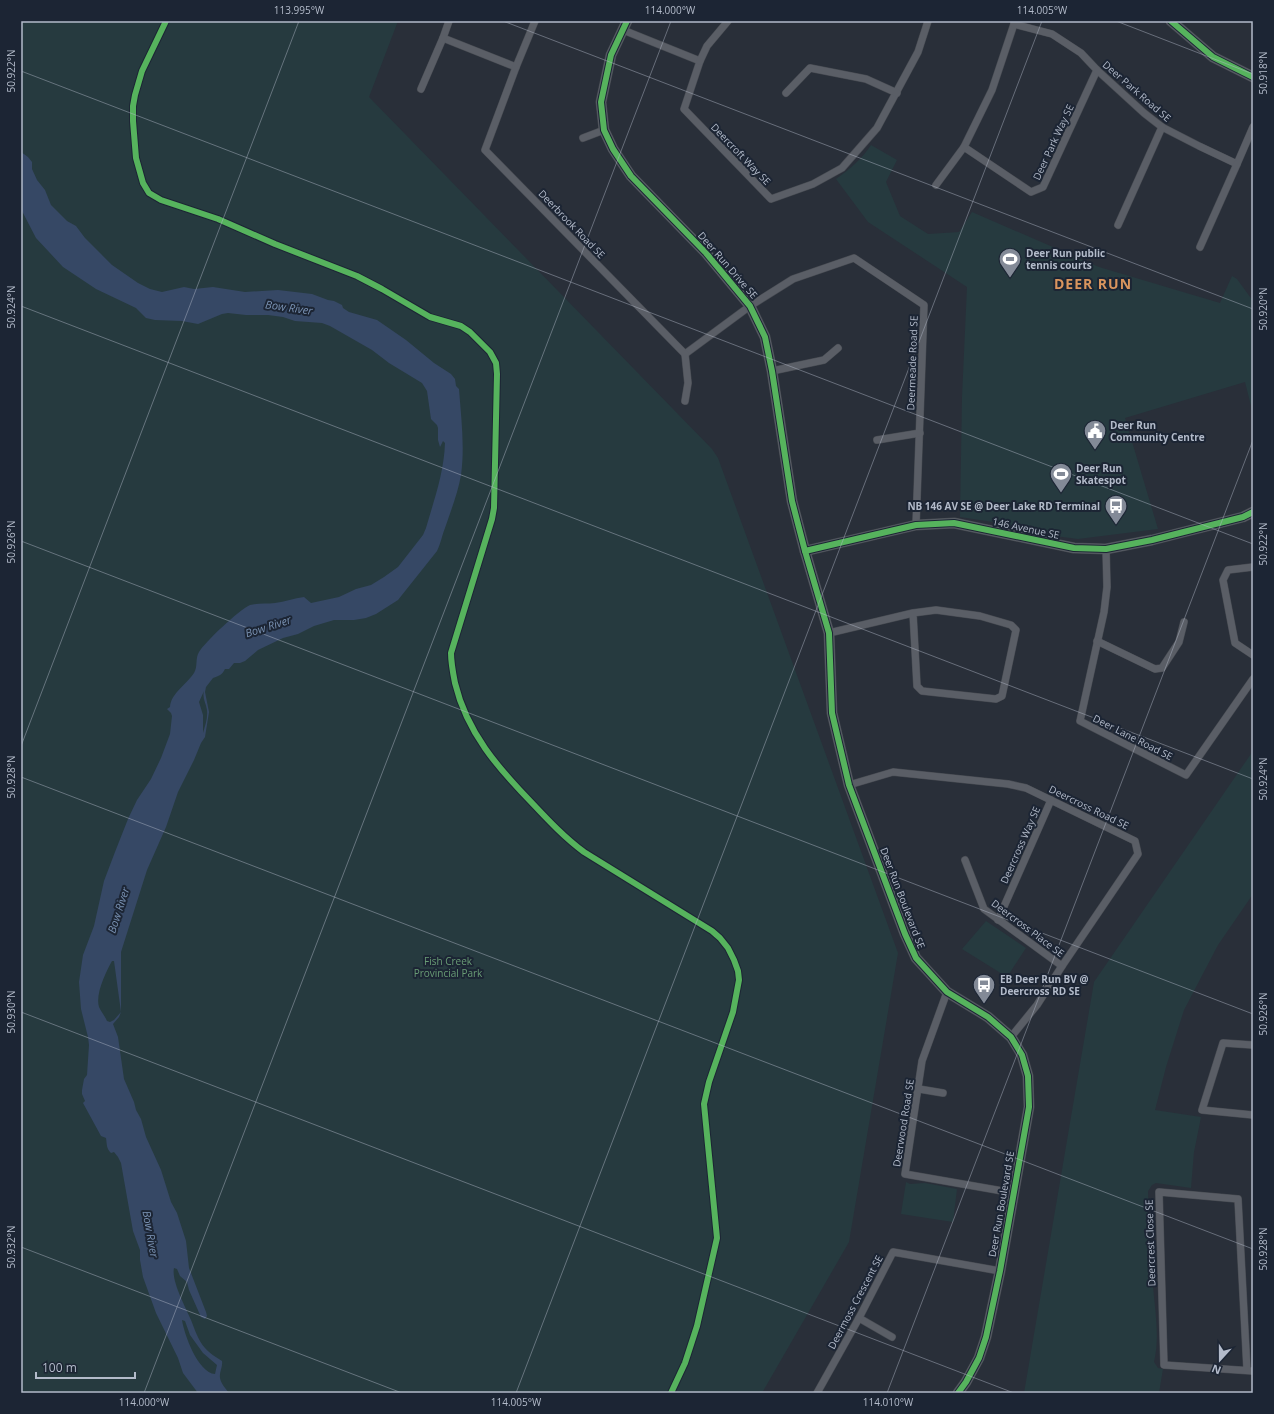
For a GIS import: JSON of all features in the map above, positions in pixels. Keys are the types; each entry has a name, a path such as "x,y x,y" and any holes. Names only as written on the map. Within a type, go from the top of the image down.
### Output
{"street":[{"path":"421,89 449,21"},
{"name":"Deerbrook Road SE","path":"536,21 516,67 486,150 685,354"},
{"path":"625,25 700,61 707,46 728,21"},
{"name":"Deercroft Way SE","path":"700,61 684,109 771,199 813,184 842,168 877,128 918,52 928,21"},
{"path":"1171,21 1213,57 1253,77"},
{"path":"936,185 964,148 992,90 1015,23"},
{"name":"Deer Park Road SE","path":"1015,23 1052,34 1081,53 1097,70 1144,113 1162,127 1236,164"},
{"name":"Deer Run Drive SE","path":"625,25 611,55 601,102 604,130 613,149 632,176 706,253 750,306 765,337 772,371 792,500 805,551"},
{"path":"443,38 516,67"},
{"path":"786,93 810,68 866,79 897,93"},
{"name":"Deer Park Way SE","path":"964,148 1031,192 1043,187 1097,70"},
{"path":"1118,225 1162,127"},
{"path":"1200,247 1253,127"},
{"path":"583,138 604,130"},
{"name":"Deermeade Road SE","path":"750,306 792,279 854,258 924,305 916,525"},
{"path":"685,401 688,383 685,354 750,306"},
{"path":"772,371 824,360 838,348"},
{"path":"877,440 920,433"},
{"name":"146 Avenue SE","path":"805,551 916,525 954,523 1074,548 1106,549 1152,540 1248,517 1253,512"},
{"name":"Deer Lane Road SE","path":"1106,549 1107,587 1104,612 1080,722 1186,775 1253,679"},
{"name":"Deer Run Boulevard SE","path":"805,551 829,633 832,713 849,785 905,934 916,958 947,992 988,1017 1011,1037 1022,1056 1028,1076 1029,1107 1000,1271 986,1337 979,1358 966,1382 958,1393"},
{"path":"1253,567 1228,570 1223,580 1235,643 1253,655"},
{"path":"829,633 913,613 936,610 980,616 1011,625 1016,630 1002,696 996,700 922,691 917,686 913,613"},
{"path":"1097,640 1155,669 1162,668 1179,642 1184,622"},
{"name":"Deercross Road SE","path":"849,785 893,772 1008,784 1026,788 1135,841 1138,854 1037,1005 1011,1037"},
{"name":"Deercross Way SE","path":"998,920 1051,800"},
{"name":"Deercross Place SE","path":"965,860 984,909 1062,966"},
{"name":"Deerwood Road SE","path":"947,992 922,1061 905,1174 1014,1192"},
{"path":"1253,1045 1223,1043 1202,1110 1253,1115"},
{"path":"919,1089 943,1093"},
{"name":"Deercrest Close SE","path":"1159,1192 1238,1199 1250,1371 1164,1365 1159,1192"},
{"name":"Deermoss Crescent SE","path":"818,1391 859,1318 893,1252 1000,1271"},
{"path":"859,1318 892,1337"},
{"path":"818,1391 826,1393"}],"green space":[{"name":"Fish Creek Provincial Park","path":"21,21 398,21 369,97 712,449 718,458 898,953 849,1242 762,1393 21,1393"},
{"path":"871,145 897,160 886,182 900,216 928,234 959,232 972,212 1099,267 1220,303 1232,276 1237,279 1253,301 1253,414 1245,382 1125,418 1158,529 1078,539 1055,536 993,522 960,517 962,397 967,287 868,222 836,179 855,164"},
{"path":"1253,751 1253,894 1218,945 1184,1010 1166,1067 1155,1110 1201,1117 1194,1152 1191,1188 1156,1183 1152,1185 1148,1191 1151,1262 1157,1334 1154,1362 1158,1368 1163,1369 1159,1393 1024,1393 1094,982"},
{"path":"986,921 1026,948 1007,977 962,949"},
{"path":"906,1182 910,1184 925,1183 957,1189 953,1222 901,1214"}],"water":[{"name":"Bow River","path":"21,152 32,162 32,169 37,180 45,190 51,205 67,221 76,226 85,238 112,265 138,283 150,289 162,292 184,287 194,289 213,287 245,292 278,290 312,294 334,301 342,305 343,308 349,312 377,320 406,340 434,363 451,374 455,379 456,386 459,389 463,442 461,475 456,495 437,551 398,600 376,614 366,618 354,620 334,620 314,626 298,634 283,638 258,650 245,661 234,663 229,669 225,669 223,673 213,678 206,687 205,692 209,712 205,737 178,792 166,827 147,870 121,952 121,1012 113,1024 118,1037 124,1079 141,1119 146,1137 161,1170 171,1202 177,1213 186,1241 189,1268 206,1312 207,1316 205,1319 201,1317 187,1282 180,1276 177,1269 174,1268 177,1287 200,1342 208,1352 222,1361 220,1378 222,1384 229,1393 198,1393 183,1373 178,1358 156,1313 143,1277 140,1250 133,1231 121,1163 114,1152 111,1153 108,1149 106,1138 101,1136 83,1103 85,1101 82,1090 84,1079 87,1075 89,1045 81,1009 79,982 83,955 94,926 104,881 115,852 128,819 137,800 151,779 170,734 172,716 167,709 170,707 176,693 194,673 197,657 202,647 238,613 250,605 279,602 304,597 311,603 339,597 356,589 371,585 398,567 423,535 426,528 441,476 445,443 443,441 440,447 438,440 438,428 431,419 427,391 422,383 389,363 372,350 330,326 322,323 295,321 283,317 268,315 228,313 198,324 146,318 136,308 96,289 63,267 36,238 22,211","holes":["204,691 207,713 203,733 203,715 199,702","112,961 114,961 121,1012 114,1020 110,1022 107,1021 99,1007 98,1002 98,996 102,983","182,1320 185,1321 190,1335 203,1353 217,1365 215,1374 209,1372 198,1360 189,1343"]}],"cycle path":[{"path":"166,21 142,71 133,106 136,158 143,183 149,193 161,200 218,219 275,244 357,276 430,317 461,326 470,332 490,352 496,363 497,374 494,508 492,519 451,653 454,679 460,701 467,718 485,749 520,791 551,823 584,852 712,931 728,948 734,960 738,971 739,980 733,1012 709,1082 704,1104 717,1238 697,1326 685,1363 671,1393"},
{"path":"627,21 611,55 601,102 604,130 613,149 631,176 706,253 750,306 765,337 772,371 792,501 829,633 832,713 849,785 905,934 916,958 947,992 988,1017 1011,1037 1022,1055 1028,1076 1029,1107 1000,1271 986,1337 979,1358 966,1382 958,1393"},
{"path":"1171,21 1213,57 1253,77"},
{"path":"805,551 916,525 954,523 1074,548 1106,549 1152,540 1243,517 1253,512"}],"place":[{"name":"Deer Run public tennis courts","path":"1010,278"},
{"name":"Deer Run Community Centre","path":"1095,450"},
{"name":"Deer Run Skatespot","path":"1061,494"},
{"name":"NB 146 AV SE @ Deer Lake RD Terminal","path":"1116,526"},
{"name":"EB Deer Run BV @ Deercross RD SE","path":"984,1004"}],"district":[{"name":"DEER RUN","path":"1093,283"}]}
